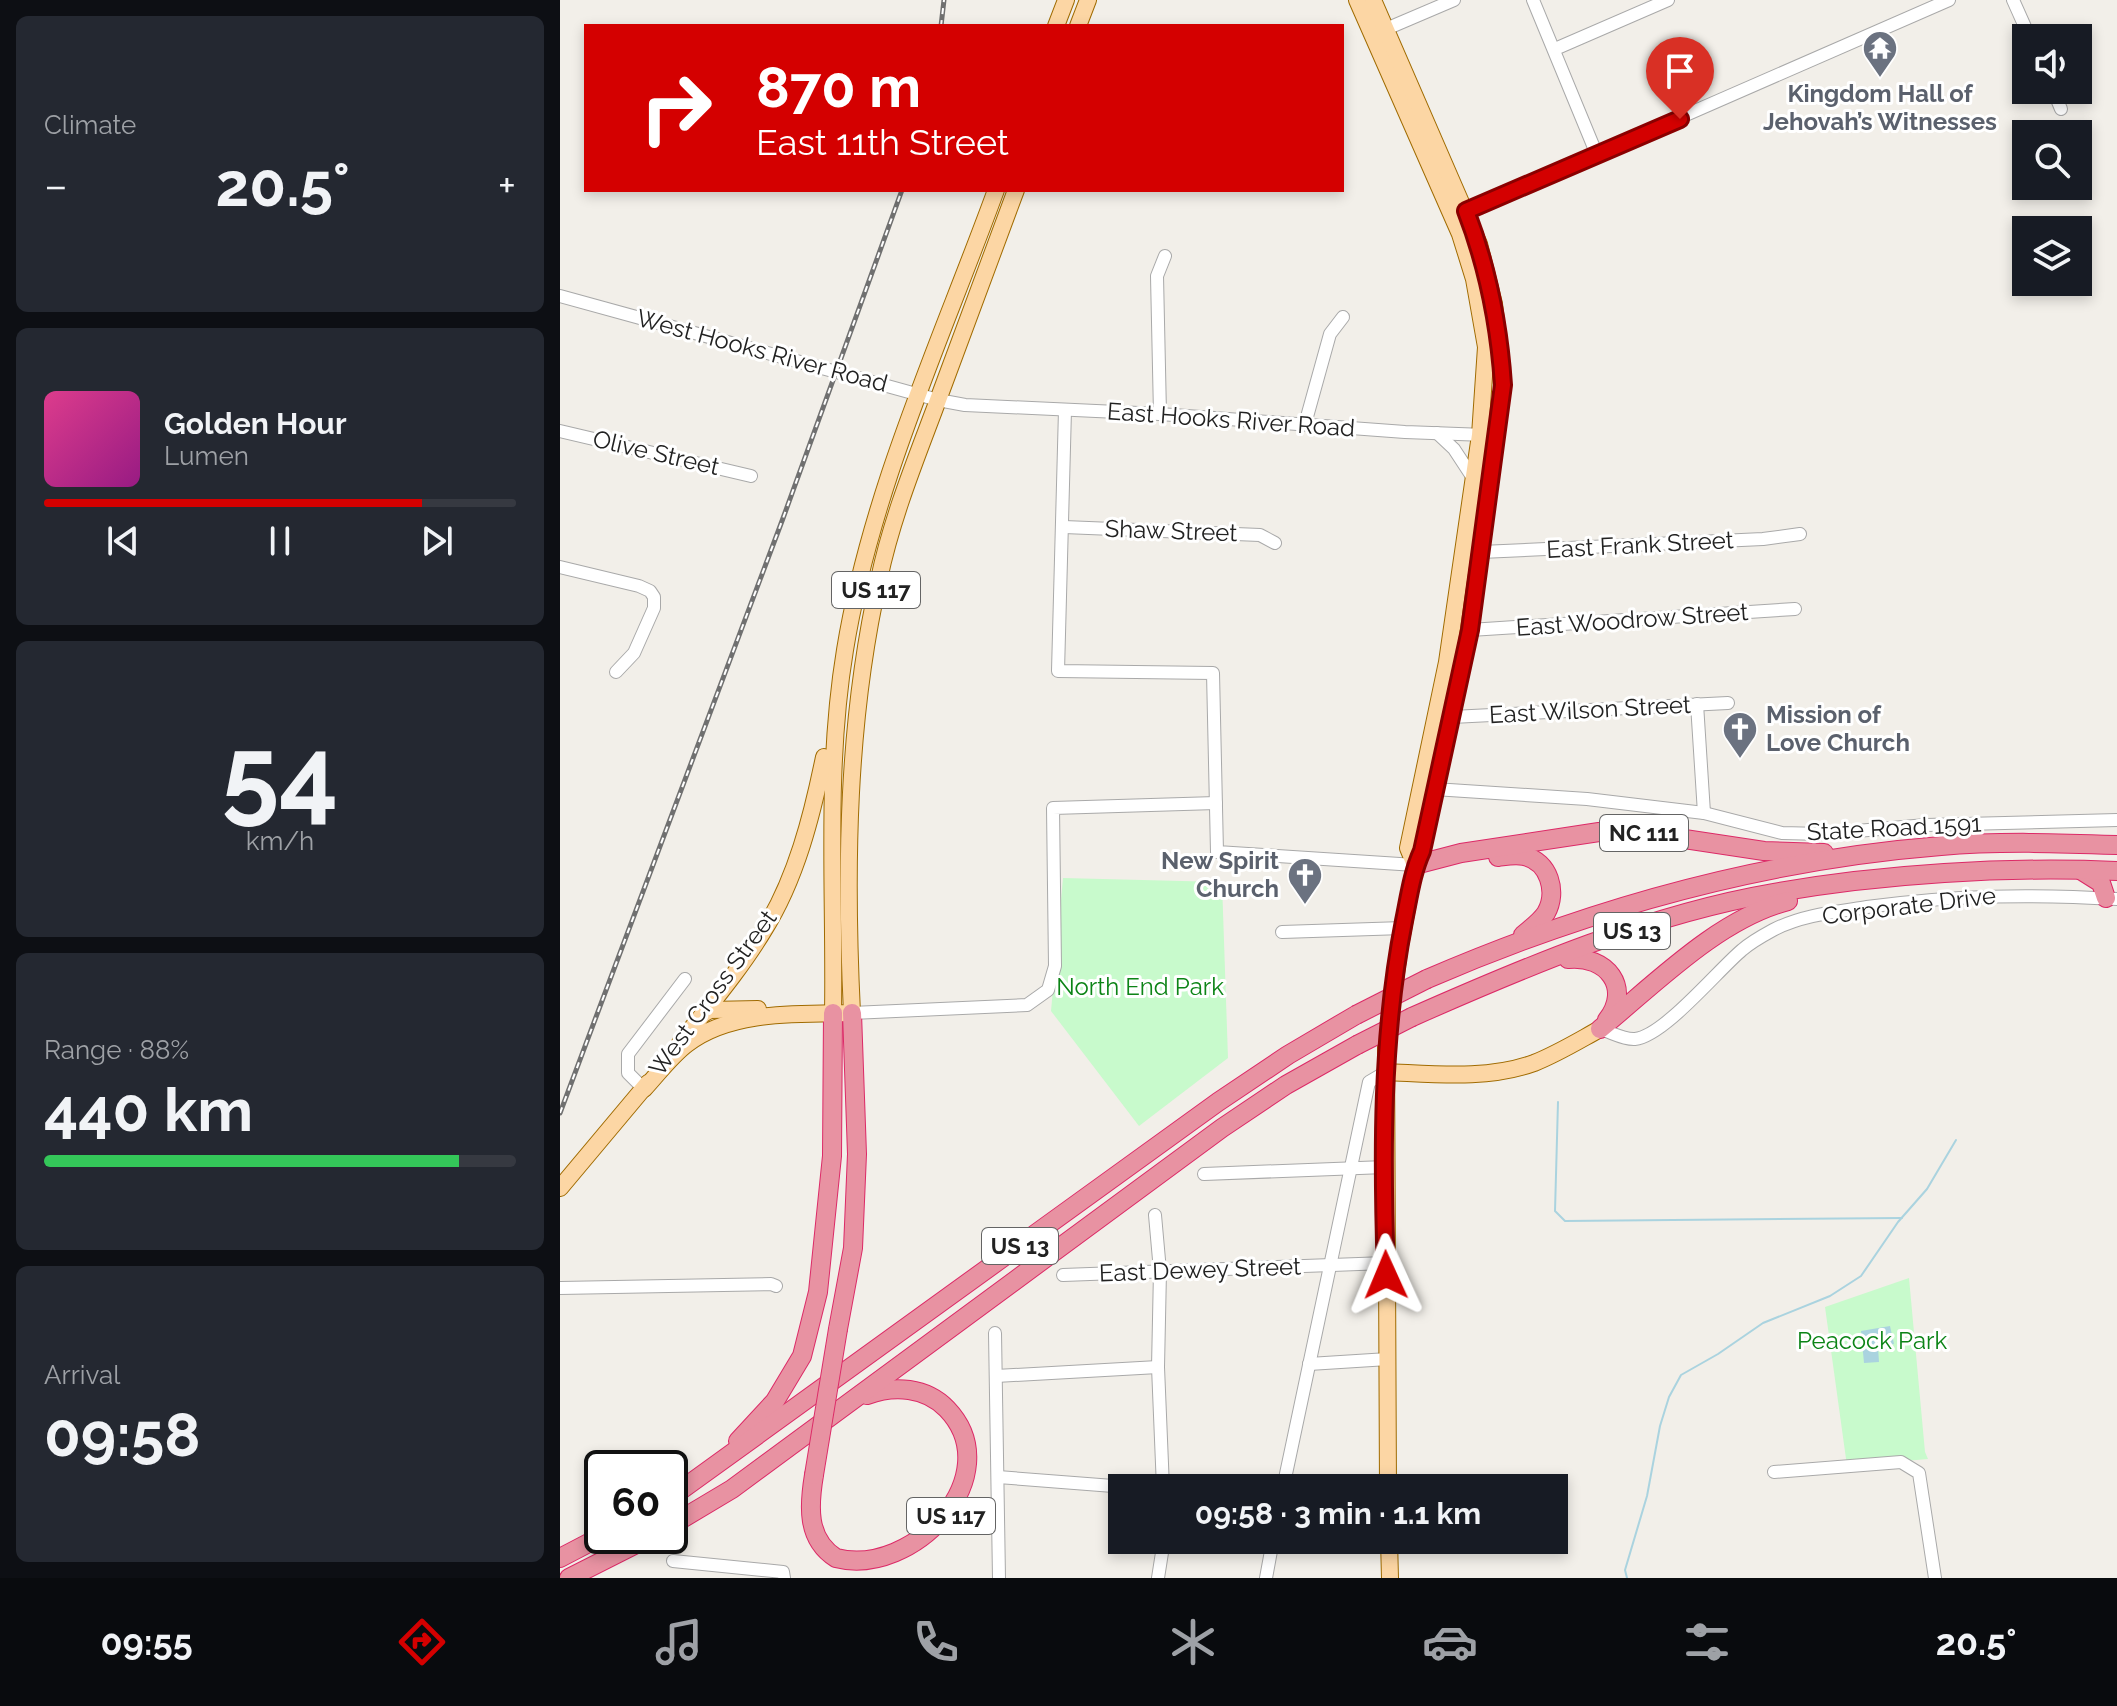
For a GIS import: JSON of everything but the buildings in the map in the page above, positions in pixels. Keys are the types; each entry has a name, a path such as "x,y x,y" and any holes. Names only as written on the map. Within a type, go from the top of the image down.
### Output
{"highway":[{"name":"NC 111","path":"1415,865 1461,853 1599,832 1638,832 1764,851 1874,853"},
{"name":"US 13","path":"689,1486 1218,1102 1288,1055 1356,1015 1427,979 1487,953 1611,909 1689,887 1776,869 1874,853 1944,846 2117,845"},
{"path":"1415,865 1464,863 1514,855 1535,860 1543,869 1553,891 1547,910 1538,923 1521,937 1487,953"},
{"path":"2082,871 2101,883 2111,898"},
{"name":"US 13","path":"688,1515 732,1489 1222,1128 1286,1085 1412,1017 1521,969 1676,916 1772,893 1949,873 2117,871"},
{"path":"2111,898 2117,880"},
{"path":"1600,1029 1717,934 1770,906 1862,882"},
{"path":"1521,969 1589,958 1607,969 1617,989 1617,1002 1614,1012 1600,1029"},
{"name":"US 117","path":"842,1009 857,1154 853,1248 810,1514 813,1530 831,1555 863,1569 895,1564 923,1547 944,1526 962,1496 968,1453 959,1424 937,1400 906,1389 881,1390 843,1407"},
{"name":"US 117","path":"689,1486 732,1448 775,1401 802,1356 818,1292 825,1245 842,1009"},
{"path":"566,1556 584,1546"},
{"path":"569,1578 616,1554"}],"main road":[{"path":"1057,24 1066,0"},
{"path":"1079,24 1088,0"},
{"path":"1357,0 1489,277 1503,385 1473,478 1447,662 1408,848 1415,865"},
{"path":"1366,0 1377,26 1386,29"},
{"path":"1373,0 1460,214"},
{"name":"US 117","path":"842,1009 831,789 845,649 862,570 886,483 995,192"},
{"name":"US 117","path":"842,1009 850,800 858,697 879,575 904,489 1015,192"},
{"path":"1388,1474 1386,1048 1415,865 1422,851 1470,630 1481,552 1488,435"},
{"path":"862,570 879,575"},
{"name":"West Cross Street","path":"644,1089 750,951 780,902 806,829 839,689"},
{"path":"702,1014 710,1010 842,1009"},
{"name":"West Cross Street","path":"644,1089 686,1045 712,1030 746,1019 842,1009"},
{"path":"1386,1072 1452,1075 1509,1069 1531,1064 1563,1050 1600,1029"},
{"path":"562,1179 644,1089"},
{"path":"1389,1554 1390,1578"}],"street":[{"path":"1386,29 1454,0"},
{"path":"1533,0 1597,155"},
{"path":"1555,49 1668,0"},
{"path":"1460,214 1949,0"},
{"path":"2013,0 2024,24"},
{"path":"2059,104 2061,109"},
{"path":"1160,414 1157,276 1165,256"},
{"name":"West Hooks River Road","path":"560,296 965,405"},
{"path":"1305,424 1330,334 1343,317"},
{"name":"East Hooks River Road","path":"965,405 1488,435"},
{"path":"1065,410 1058,671 1213,673 1217,852 1415,865"},
{"name":"Olive Street","path":"560,431 751,476"},
{"path":"1437,433 1454,449 1473,478"},
{"name":"Shaw Street","path":"1064,527 1260,535 1275,543"},
{"name":"East Frank Street","path":"1481,552 1763,539 1800,534"},
{"path":"560,567 639,586 650,591 654,597 654,608 634,653 616,672"},
{"name":"East Woodrow Street","path":"1470,630 1795,609"},
{"name":"East Wilson Street","path":"1452,717 1728,703"},
{"path":"1697,704 1704,813"},
{"name":"State Road 1591","path":"1434,789 1587,799 1704,813 1782,833 1809,834 1926,825 2117,820"},
{"name":"West Cross Street","path":"842,1009 882,1012 1027,1005 1048,990 1055,966 1053,808 1216,803"},
{"name":"Corporate Drive","path":"1600,1029 1629,1039 1650,1034 1760,937 1788,924 1822,914 1898,903 2004,894 2111,898"},
{"path":"1282,932 1403,928"},
{"path":"644,1089 628,1073 628,1054 685,979"},
{"path":"1286,1474 1369,1082 1386,1072"},
{"path":"1204,1174 1385,1167"},
{"path":"1155,1215 1160,1271 1158,1367 1162,1474"},
{"name":"East Dewey Street","path":"1063,1275 1386,1263"},
{"path":"560,1288 776,1286"},
{"path":"995,1333 999,1578"},
{"path":"1309,1364 1388,1359"},
{"path":"996,1376 1158,1367"},
{"path":"1774,1472 1901,1462 1919,1473 1935,1578"},
{"path":"998,1477 1108,1486"},
{"path":"1158,1578 1162,1554"},
{"path":"1266,1578 1270,1554"},
{"path":"673,1561 784,1575"}],"green space":[{"name":"North End Park","path":"1063,878 1222,882 1228,1058 1139,1126 1051,1011"},
{"name":"Peacock Park","path":"1909,1278 1928,1459 1847,1466 1825,1307"}],"water":[{"path":"1890,1326 1894,1344 1878,1347 1879,1362 1864,1363 1861,1331"}],"waterway":[{"path":"1558,1102 1555,1211 1565,1221 1902,1218"},
{"path":"1627,1578 1625,1570 1647,1496 1660,1426 1669,1397 1681,1375 1763,1323 1830,1296 1861,1276 1898,1222 1927,1189 1956,1140"}],"railway":[{"path":"941,24 944,0"},
{"path":"560,1113 782,521 901,192"}],"place":[{"name":"Kingdom Hall of Jehovah’s Witnesses","path":"1880,79"},
{"name":"Mission of Love Church","path":"1740,760"},
{"name":"New Spirit Church","path":"1305,906"}],"route":[{"path":"1386,1275 1386,1048 1415,865 1422,851 1470,630 1503,385 1489,277 1466,211 1680,119"}]}
